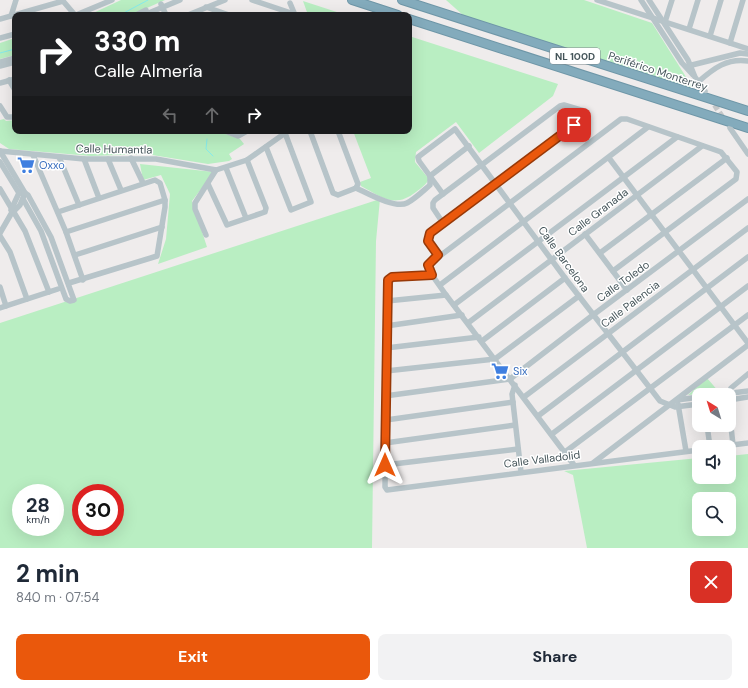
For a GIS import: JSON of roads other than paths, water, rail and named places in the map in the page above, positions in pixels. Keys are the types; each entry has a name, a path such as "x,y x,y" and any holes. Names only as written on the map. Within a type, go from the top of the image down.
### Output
{"highway":[{"path":"352,0 389,12"},
{"name":"Periférico Monterrey","path":"402,0 748,111"},
{"name":"NL 100D","path":"412,20 748,128"}],"street":[{"path":"12,12 16,0"},
{"path":"41,8 44,0"},
{"path":"26,12 63,0 73,12"},
{"path":"86,12 112,0"},
{"path":"159,8 171,0"},
{"path":"146,12 180,0"},
{"path":"198,12 206,7 225,0"},
{"path":"252,0 286,12"},
{"path":"597,0 748,49"},
{"path":"642,0 653,18 705,91"},
{"path":"649,0 664,22 687,66"},
{"path":"664,22 672,0"},
{"path":"689,29 698,0"},
{"path":"710,36 721,0"},
{"path":"730,43 744,0"},
{"path":"290,3 294,12"},
{"path":"206,7 220,12"},
{"path":"0,20 11,16 12,13"},
{"path":"0,38 12,35"},
{"path":"687,66 740,53 748,54"},
{"path":"717,58 720,65"},
{"path":"0,62 12,59"},
{"path":"697,79 720,65 740,60 748,61"},
{"path":"0,66 12,63"},
{"path":"0,83 12,80"},
{"path":"0,106 7,117 12,117"},
{"path":"438,255 428,241 430,233 444,223 496,184 586,114 583,109 564,106 558,108 434,201 433,205 444,223"},
{"path":"574,465 446,295 432,275 428,266 430,262 438,255 510,203 621,119 627,119 721,152 737,172 736,179 613,271"},
{"path":"440,285 648,127"},
{"path":"730,128 748,154"},
{"name":"Calle Barcelona","path":"430,176 419,161 419,155 452,130 458,131 551,260 660,402 669,406 678,407 692,405"},
{"name":"Calle Humantla","path":"0,151 84,159 131,158 168,161 216,170 247,160 284,134"},
{"path":"266,147 291,210 311,202 288,134"},
{"path":"311,134 333,193 338,195 356,188 391,203 403,204 410,201 430,185 430,176"},
{"path":"339,134 358,184 356,188"},
{"path":"454,305 677,137"},
{"path":"430,176 468,146"},
{"name":"Calle Granada","path":"468,323 702,146"},
{"path":"0,151 22,195 41,231 66,299 70,302 74,300 69,283 46,225 33,202 22,195 0,162"},
{"path":"33,155 58,212 83,280"},
{"path":"59,157 79,205"},
{"path":"131,158 143,183"},
{"path":"593,463 748,344 650,215 609,158"},
{"path":"600,253 727,158"},
{"path":"84,159 99,198"},
{"path":"108,159 120,190"},
{"path":"208,184 226,225 266,210 247,160"},
{"path":"226,168 246,218"},
{"path":"206,235 194,206 216,170"},
{"path":"430,176 443,194"},
{"path":"58,212 120,190 155,180 160,183 165,200 157,256 83,280 69,283"},
{"path":"0,189 32,247 49,292"},
{"path":"22,195 0,234 10,252 27,299"},
{"name":"Calle Toledo","path":"510,379 748,199"},
{"path":"66,232 165,200"},
{"path":"75,256 162,227"},
{"name":"Calle Palencia","path":"524,397 748,228"},
{"path":"586,234 627,290"},
{"path":"538,416 748,257"},
{"path":"432,275 392,277 388,280 386,326 385,465 518,449"},
{"path":"386,348 480,339 565,278"},
{"path":"552,434 748,286"},
{"path":"0,287 6,306"},
{"path":"0,308 58,289"},
{"path":"387,301 446,295"},
{"path":"386,371 495,359 579,296"},
{"path":"565,452 748,315"},
{"path":"386,326 462,316"},
{"path":"731,388 748,374"},
{"path":"385,396 510,379"},
{"path":"515,385 512,390 512,402 521,472"},
{"path":"736,392 748,390"},
{"path":"736,399 748,397"},
{"path":"660,402 692,398"},
{"path":"677,400 686,452"},
{"path":"386,420 512,402"},
{"path":"385,443 515,426"},
{"path":"736,444 748,443"},
{"name":"Calle Valladolid","path":"385,465 387,490 692,451"}],"waterway":[{"path":"126,12 148,0"},
{"path":"0,53 12,50"},
{"path":"207,139 206,149 213,156"}],"tunnel":[{"path":"710,98 725,121"}],"place":[{"name":"Oxxo","path":"26,165"},
{"name":"Six","path":"500,371"}]}
